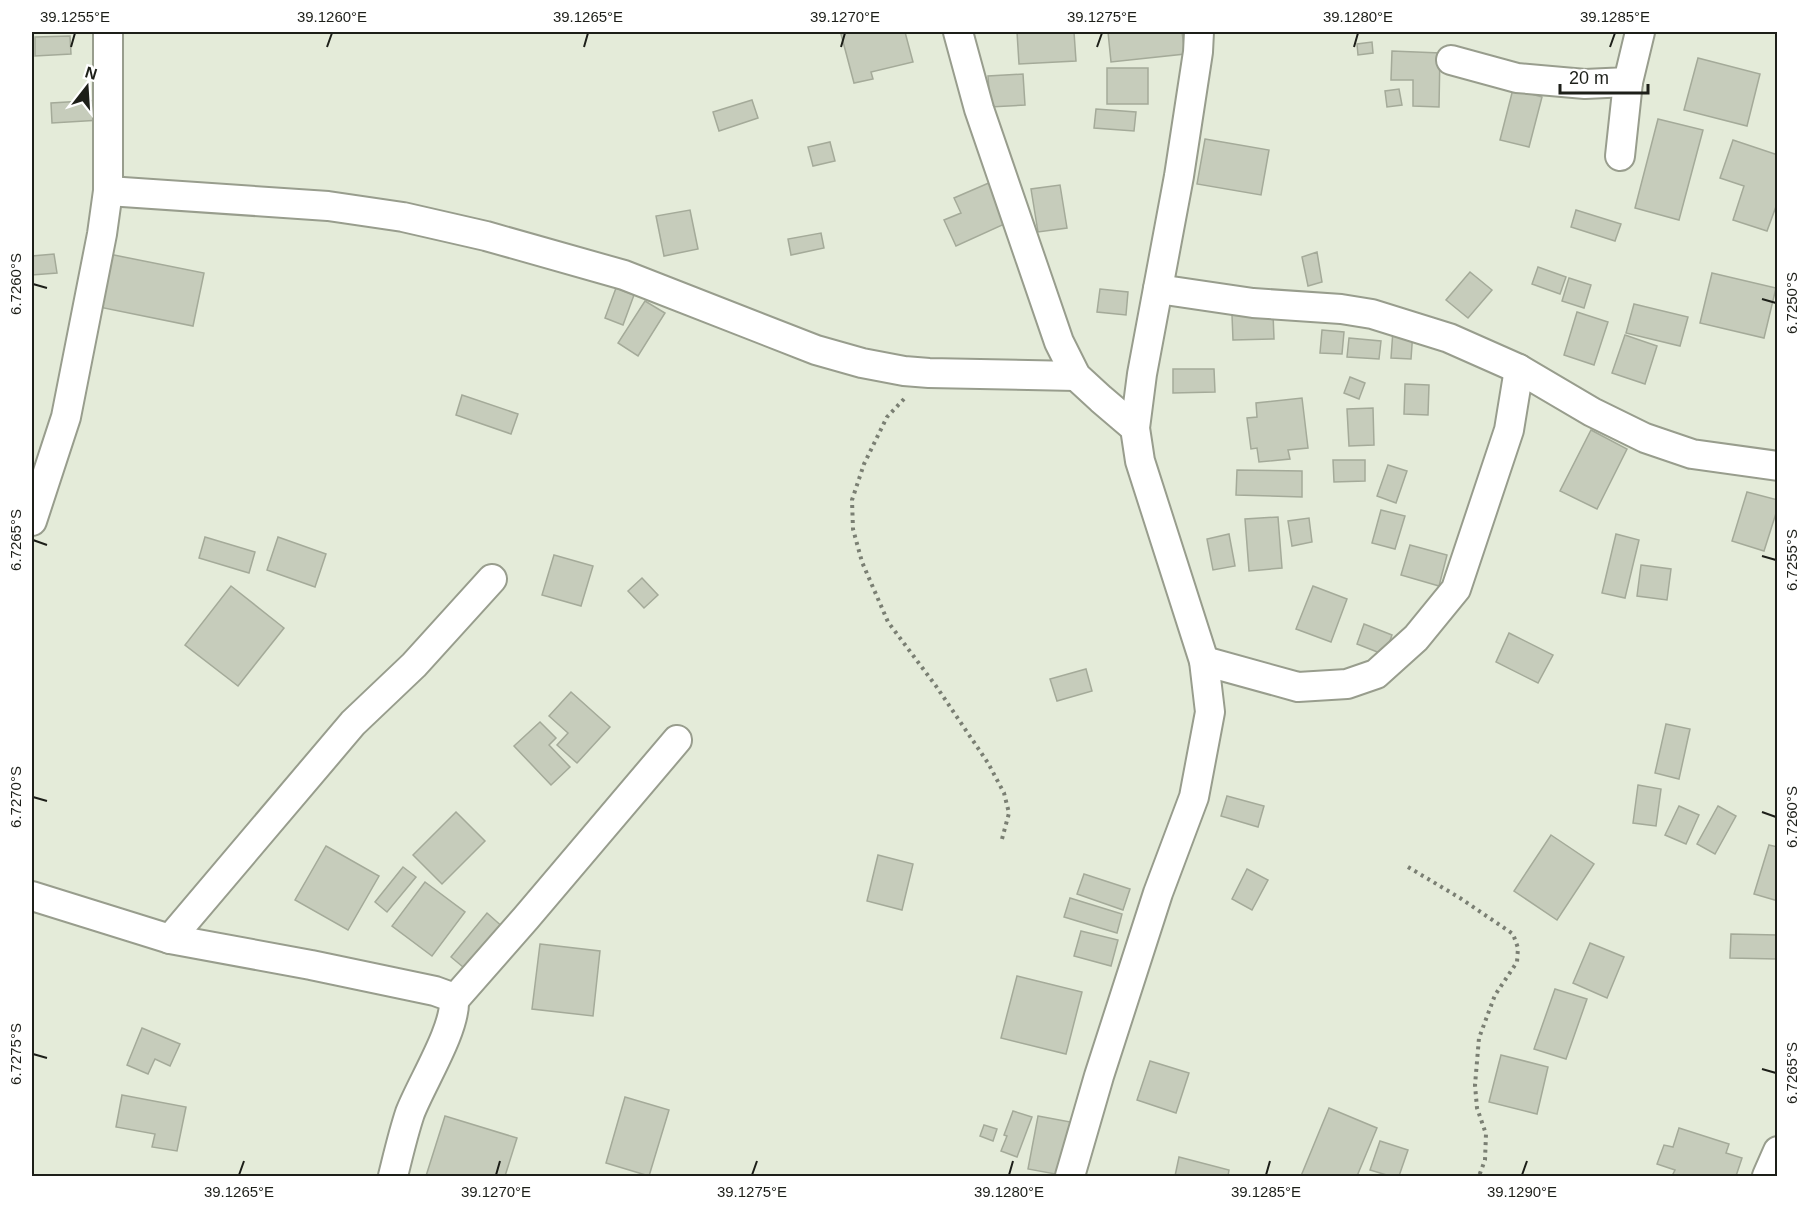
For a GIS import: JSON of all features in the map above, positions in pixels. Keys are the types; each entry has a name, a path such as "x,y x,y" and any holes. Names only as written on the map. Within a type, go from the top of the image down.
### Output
{"street":[{"path":"32,521 66,417 102,234 108,191 108,32"},
{"path":"958,32 979,109 1059,342 1076,376 1135,428"},
{"path":"1070,1176 1099,1076 1158,892 1194,797 1210,712 1204,661 1140,461 1135,428 1142,374 1180,165 1198,52 1199,32"},
{"path":"1620,156 1628,82 1640,32"},
{"path":"1450,60 1517,78 1586,84 1628,82"},
{"path":"108,191 328,206 403,217 486,236 624,275 816,350 862,363 929,373 1076,376"},
{"path":"1158,289 1253,303 1341,309 1372,314 1449,338 1519,369 1592,412 1645,438 1692,454 1778,466"},
{"path":"1204,661 1298,687 1347,684 1376,674 1416,638 1456,589 1509,430 1519,369"},
{"path":"170,939 353,723 414,665 492,579"},
{"path":"393,1176 410,1113 448,1030 454,1000 677,740"},
{"path":"32,896 170,939 435,991 454,1000"},
{"path":"1767,1176 1778,1151"}],"path":[{"path":"929,373 887,417 864,464 852,500 853,529 862,562 888,622 936,686 988,763 1004,793 1009,813 1002,839"},
{"path":"1408,867 1460,898 1513,934 1518,948 1517,962 1495,995 1479,1038 1475,1085 1477,1108 1486,1134 1485,1160 1479,1176"}],"building":[{"path":"905,32 913,62 871,72 873,79 854,83 841,34"},
{"path":"1017,32 1074,32 1076,61 1019,64"},
{"path":"1108,32 1182,32 1185,54 1111,62"},
{"path":"70,36 71,54 35,56 35,37"},
{"path":"1372,42 1373,53 1358,55 1357,44"},
{"path":"1392,51 1440,53 1439,107 1413,106 1413,80 1391,80"},
{"path":"1698,58 1760,74 1747,126 1684,110"},
{"path":"1107,68 1148,68 1148,104 1107,104"},
{"path":"1023,74 1025,105 990,107 988,76"},
{"path":"1399,89 1402,105 1387,107 1385,91"},
{"path":"1513,89 1542,97 1529,147 1500,140"},
{"path":"100,100 101,120 52,123 51,103"},
{"path":"752,100 758,118 719,131 713,112"},
{"path":"1096,109 1136,112 1134,131 1094,128"},
{"path":"1658,119 1703,130 1679,220 1635,208"},
{"path":"1205,139 1269,150 1261,195 1197,184"},
{"path":"1733,140 1778,155 1778,201 1767,231 1733,220 1744,186 1720,178"},
{"path":"830,142 835,161 813,166 808,147"},
{"path":"991,182 1009,222 956,246 944,220 961,213 954,198"},
{"path":"1060,185 1067,228 1038,232 1031,189"},
{"path":"690,210 698,249 664,256 656,216"},
{"path":"1576,210 1621,224 1615,241 1571,227"},
{"path":"821,233 824,248 791,255 788,239"},
{"path":"1317,252 1322,282 1308,286 1302,257"},
{"path":"54,254 57,273 32,275 32,256"},
{"path":"109,254 204,273 193,326 99,307"},
{"path":"1538,267 1566,277 1560,294 1532,284"},
{"path":"1470,272 1492,290 1468,318 1446,300"},
{"path":"1712,273 1776,288 1764,338 1700,323"},
{"path":"1569,278 1591,285 1584,308 1562,301"},
{"path":"616,288 634,295 623,325 605,318"},
{"path":"1100,289 1128,292 1126,315 1097,312"},
{"path":"645,301 665,313 638,356 618,343"},
{"path":"1634,304 1688,317 1680,346 1626,333"},
{"path":"1577,312 1608,322 1594,365 1564,355"},
{"path":"1273,314 1274,339 1233,340 1232,315"},
{"path":"1322,330 1344,332 1342,354 1320,353"},
{"path":"1393,330 1413,331 1411,359 1391,358"},
{"path":"1625,335 1657,346 1645,384 1612,373"},
{"path":"1349,338 1381,341 1379,359 1347,357"},
{"path":"1173,369 1214,369 1215,392 1173,393"},
{"path":"1350,377 1365,383 1359,399 1344,393"},
{"path":"1405,384 1429,385 1428,415 1404,414"},
{"path":"462,395 518,414 511,434 456,415"},
{"path":"1302,398 1308,448 1288,450 1290,459 1259,462 1257,448 1251,449 1247,418 1257,417 1256,403"},
{"path":"1373,408 1374,445 1349,446 1347,409"},
{"path":"1591,430 1627,449 1597,509 1560,491"},
{"path":"1333,460 1365,460 1365,481 1334,482"},
{"path":"1388,465 1407,471 1396,503 1377,496"},
{"path":"1237,470 1302,471 1302,497 1236,495"},
{"path":"1747,492 1778,500 1778,507 1764,551 1732,541"},
{"path":"1381,510 1405,516 1395,549 1372,543"},
{"path":"1278,517 1282,568 1249,571 1245,519"},
{"path":"1309,518 1312,542 1292,546 1288,521"},
{"path":"1229,534 1235,566 1213,570 1207,539"},
{"path":"1616,534 1639,540 1625,598 1602,593"},
{"path":"205,537 255,552 249,573 199,558"},
{"path":"278,537 326,554 315,587 267,570"},
{"path":"1410,545 1447,555 1439,586 1401,575"},
{"path":"554,555 593,566 581,606 542,595"},
{"path":"1641,565 1671,569 1667,600 1637,596"},
{"path":"642,578 658,595 644,608 628,591"},
{"path":"231,586 284,628 238,686 185,645"},
{"path":"1313,586 1347,599 1331,642 1296,629"},
{"path":"1364,624 1392,635 1385,655 1357,644"},
{"path":"1509,633 1553,655 1538,683 1496,662"},
{"path":"1086,669 1092,691 1057,701 1050,679"},
{"path":"571,692 610,727 577,763 557,745 568,733 549,716"},
{"path":"540,722 556,738 549,745 570,767 551,785 514,746"},
{"path":"1666,724 1690,729 1679,779 1655,773"},
{"path":"1638,785 1661,789 1656,826 1633,823"},
{"path":"1227,796 1264,806 1258,827 1221,816"},
{"path":"1679,806 1699,815 1686,844 1665,835"},
{"path":"1718,806 1736,816 1715,854 1697,844"},
{"path":"456,812 485,841 442,884 413,855"},
{"path":"1551,835 1594,864 1557,920 1514,891"},
{"path":"1769,845 1778,847 1778,901 1754,894"},
{"path":"326,846 379,876 348,930 295,900"},
{"path":"878,855 913,864 902,910 867,901"},
{"path":"403,867 416,877 387,912 375,902"},
{"path":"1247,869 1268,880 1252,910 1232,899"},
{"path":"1084,874 1130,889 1123,910 1077,894"},
{"path":"425,882 465,912 432,956 392,926"},
{"path":"1070,898 1122,914 1117,933 1064,917"},
{"path":"487,913 505,929 469,972 451,957"},
{"path":"1081,931 1118,940 1111,966 1074,956"},
{"path":"1731,934 1777,935 1777,959 1730,958"},
{"path":"1590,943 1624,957 1607,998 1573,983"},
{"path":"540,944 600,951 593,1016 532,1009"},
{"path":"1017,976 1082,992 1066,1054 1001,1038"},
{"path":"1555,989 1587,999 1566,1059 1534,1049"},
{"path":"142,1028 180,1044 170,1066 155,1059 148,1074 127,1065"},
{"path":"1501,1055 1548,1067 1537,1114 1489,1102"},
{"path":"1150,1061 1189,1073 1176,1113 1137,1100"},
{"path":"122,1095 186,1107 177,1151 152,1147 155,1134 116,1127"},
{"path":"625,1097 669,1110 649,1176 606,1163"},
{"path":"1329,1108 1377,1128 1357,1176 1301,1176"},
{"path":"1013,1111 1032,1117 1017,1157 1001,1151"},
{"path":"445,1116 517,1138 505,1176 426,1176"},
{"path":"1038,1116 1076,1123 1066,1176 1028,1169"},
{"path":"984,1125 997,1129 993,1141 980,1136"},
{"path":"1679,1128 1729,1144 1726,1153 1742,1158 1736,1176 1672,1176 1675,1170 1657,1164 1664,1145 1673,1147"},
{"path":"1380,1141 1408,1150 1399,1176 1390,1176 1370,1170"},
{"path":"1179,1157 1229,1170 1228,1176 1175,1176"}]}
